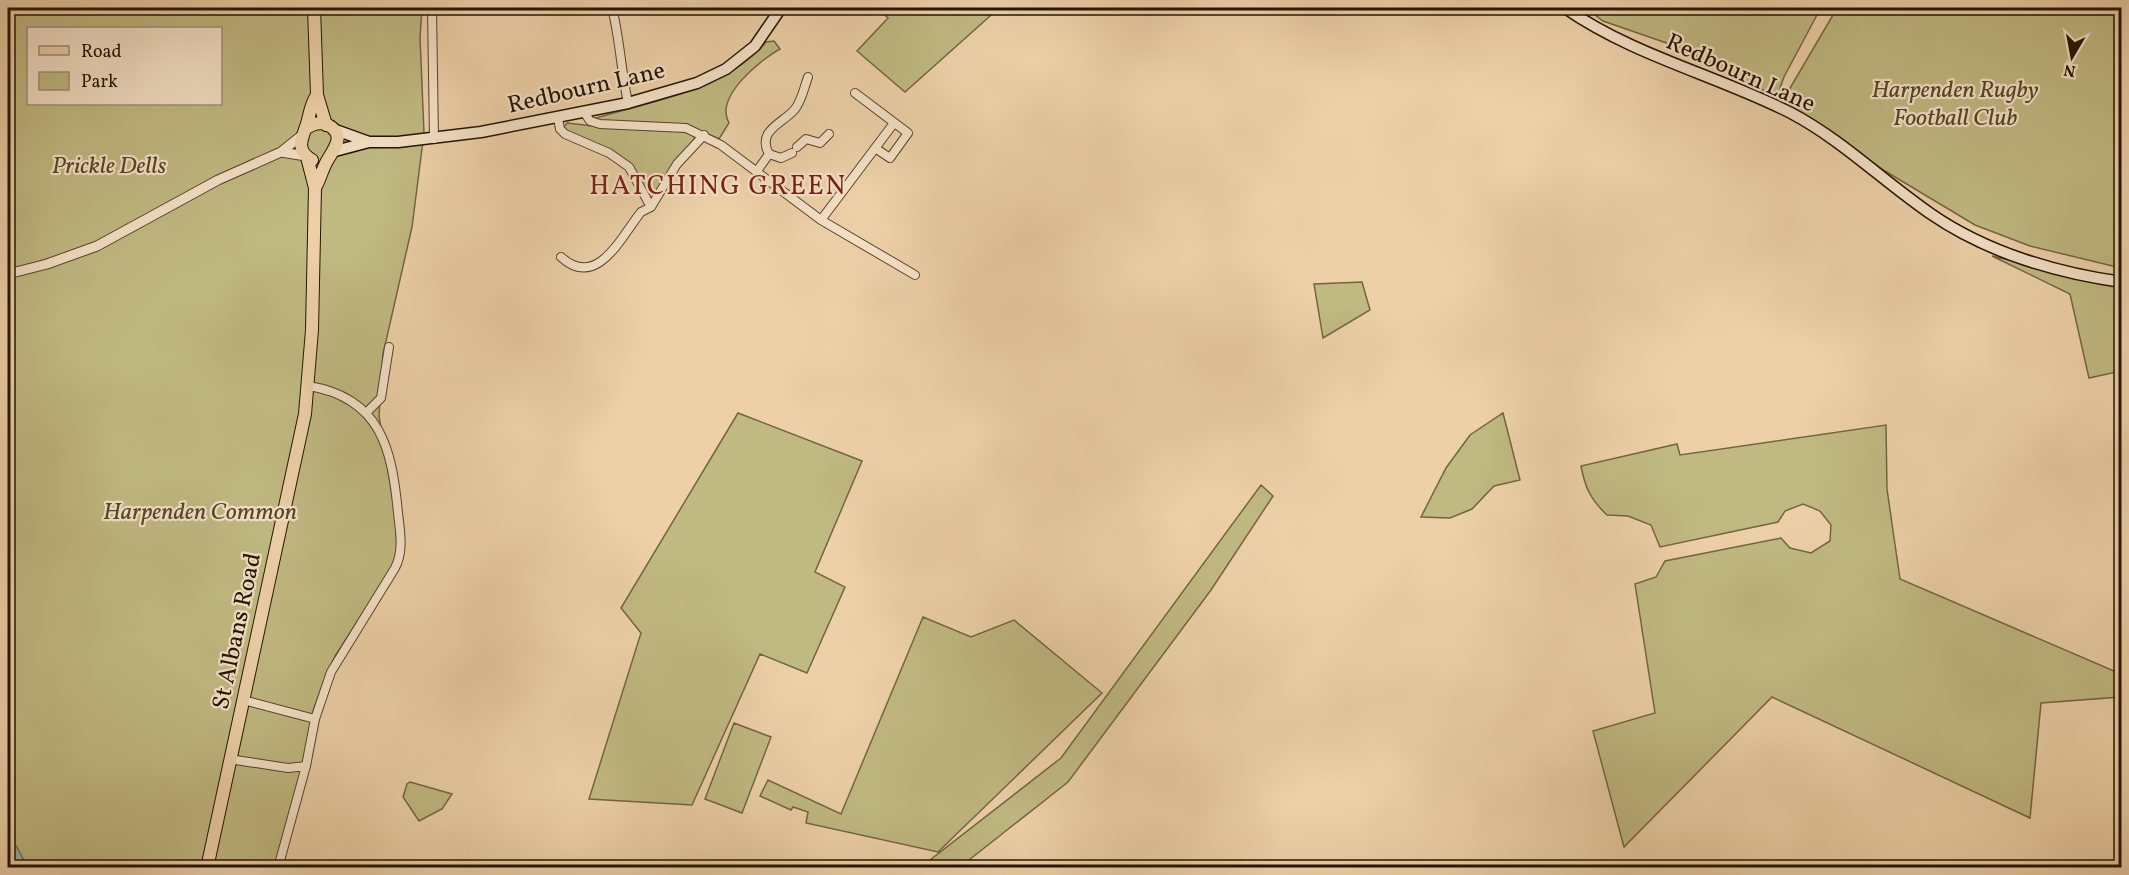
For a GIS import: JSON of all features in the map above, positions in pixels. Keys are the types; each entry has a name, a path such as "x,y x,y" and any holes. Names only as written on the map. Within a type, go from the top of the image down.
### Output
{"main road":[{"name":"St Albans Road","path":"314,8 317,94 329,127 338,140 315,188"},
{"name":"Redbourn Lane","path":"332,155 369,142 434,139 558,118 628,103 697,83 726,69 755,46 782,8"},
{"name":"Redbourn Lane","path":"1565,8 1634,48 1771,104 1807,122 1846,148 1930,213 1970,237 2041,263 2121,282"},
{"name":"St Albans Road","path":"207,867 305,414 309,386 315,188 306,156 300,146 310,105 317,94"},
{"path":"303,132 315,123 329,127"},
{"name":"Redbourn Lane","path":"329,127 369,142"},
{"path":"306,156 317,161 332,155"}],"street":[{"path":"432,8 434,139"},
{"path":"612,8 620,36 621,70 628,103"},
{"path":"769,154 765,143 768,134 774,125 797,106 808,77"},
{"path":"855,93 908,133 890,158 875,148"},
{"path":"584,112 590,121 600,124 686,128 704,135 757,171 821,220 915,275"},
{"path":"558,118 560,129 565,134 609,153 629,167 651,207"},
{"path":"821,220 894,123"},
{"path":"8,274 47,264 97,246 218,180 281,152 303,132"},
{"path":"769,154 781,158 806,139 820,143 829,134"},
{"path":"561,256 575,267 589,268 600,263 641,212 651,207 677,164 704,135"},
{"path":"281,152 306,156"},
{"path":"757,171 769,154"},
{"path":"366,413 381,398 389,347"},
{"path":"278,867 306,766 315,719 336,663 395,568 401,552 396,484 384,436 356,403 329,389 309,386"},
{"path":"243,700 315,719"},
{"path":"229,759 288,768 306,766"}],"green space":[{"name":"Harpenden Common","path":"8,8 422,8 420,37 424,133 412,227 383,354 379,416 396,519 397,552 390,571 335,656 323,683 313,711 304,758 276,867 8,867"},
{"path":"877,8 999,8 905,92 857,51 888,18"},
{"path":"1586,8 1812,8 1818,13 1784,77 1780,88 1782,95 1779,98 1681,48 1603,21"},
{"name":"Harpenden Rugby Football Club","path":"1822,8 2121,8 2121,268 2030,246 1975,225 1885,171 1783,100 1833,15"},
{"name":"HATCHING GREEN","path":"774,41 780,49 751,70 733,91 726,113 729,123 719,139 689,126 596,121 596,118 665,99 709,83 749,59 766,42"},
{"name":"HATCHING GREEN","path":"567,123 689,132 697,135 653,198 650,198 632,165 609,150 566,131 563,128"},
{"path":"1992,256 2121,286 2121,371 2089,378 2070,294"},
{"path":"1362,282 1370,310 1323,338 1314,284"},
{"path":"738,413 862,461 815,572 845,587 807,673 760,654 692,805 589,799 641,633 621,608"},
{"path":"1503,413 1520,480 1494,486 1472,509 1450,518 1421,517 1446,468 1470,435"},
{"path":"1886,425 1887,489 1900,579 2121,674 2121,697 2041,703 2030,818 1772,697 1624,847 1593,731 1655,713 1635,584 1656,577 1665,561 1781,538 1790,548 1811,553 1830,541 1831,525 1820,511 1803,504 1785,511 1778,522 1660,547 1651,525 1628,516 1607,515 1601,509 1589,493 1581,466 1677,444 1680,455"},
{"path":"1261,485 1273,496 1211,590 1068,782 960,867 921,867 1061,758"},
{"path":"923,617 971,637 1014,620 1102,693 938,852 806,823 808,812 793,807 791,810 760,796 768,780 841,814"},
{"path":"734,723 771,737 742,813 705,799"},
{"path":"410,782 452,794 442,809 419,821 403,797 407,784"}],"shaded area":[{"path":"8,831 27,866 27,867 8,867"}],"district":[{"name":"HATCHING GREEN","path":"718,185"}],"park label":[{"name":"Prickle Dells","path":"109,165"}]}
